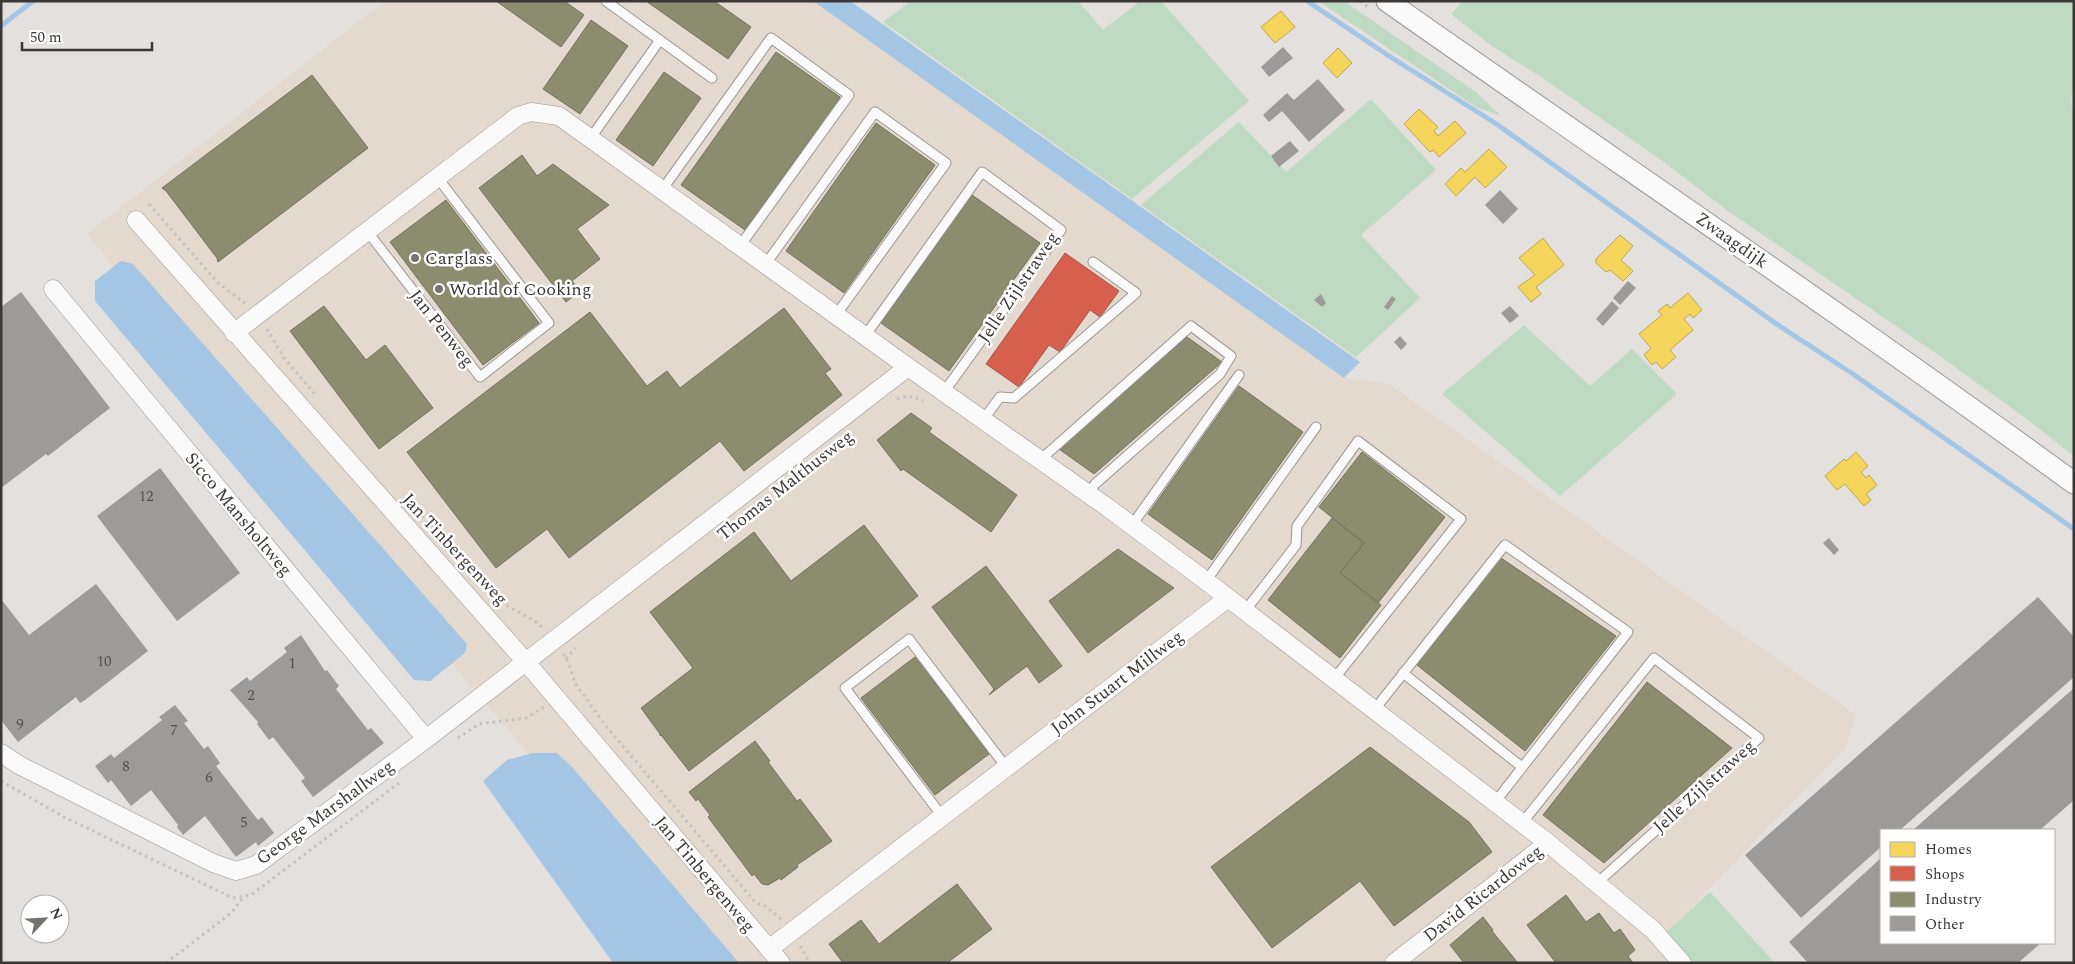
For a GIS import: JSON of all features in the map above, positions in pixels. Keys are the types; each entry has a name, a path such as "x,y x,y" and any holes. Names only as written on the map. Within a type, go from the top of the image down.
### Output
{"street":[{"name":"Zwaagdijk","path":"1387,1 1710,224 1963,402 2074,483"},
{"path":"234,333 518,116 531,112 559,116 864,336 1132,525 1523,822 1653,930 1682,963"},
{"name":"Jan Tinbergenweg","path":"136,220 525,661 781,963"},
{"name":"Sicco Mansholtweg","path":"53,289 426,739"},
{"name":"Thomas Malthusweg","path":"525,661 908,367"},
{"name":"John Stuart Millweg","path":"769,949 1228,598"},
{"name":"George Marshallweg","path":"1,754 19,765 204,858 236,871 256,865 426,739 525,661"},
{"name":"David Ricardoweg","path":"1394,963 1548,842"}],"lane":[{"path":"606,1 712,78"},
{"path":"662,190 771,38 850,95 740,246"},
{"path":"590,139 660,40"},
{"path":"765,265 875,112 946,163 836,315"},
{"name":"Jelle Zijlstraweg","path":"864,336 982,172 1061,230 944,392"},
{"name":"Jan Penweg","path":"367,231 480,376 549,323 437,177"},
{"path":"984,420 1000,397 1014,398 1136,293 1093,262"},
{"path":"1040,460 1191,326 1231,356 1220,374 1095,484 1088,494"},
{"path":"1132,525 1239,376"},
{"path":"1206,581 1316,427"},
{"path":"1245,611 1296,545 1297,526 1358,441 1461,519 1334,679"},
{"path":"1375,709 1505,545 1628,632 1496,801"},
{"path":"942,816 845,688 909,639 1006,767"},
{"name":"Jelle Zijlstraweg","path":"1523,822 1654,658 1758,738 1597,883"},
{"path":"1404,674 1522,767"}],"path":[{"path":"149,204 218,283 235,294 256,316 269,331 284,358 321,401"},
{"path":"896,400 905,396 914,396 926,402"},
{"name":"Jan Tinbergenweg","path":"409,501 506,605 538,623 566,659 575,683 605,725 756,903 765,906 777,915 792,932 810,963"},
{"path":"566,659 582,642"},
{"path":"457,739 479,724 526,718 535,714 575,683"},
{"name":"George Marshallweg","path":"166,963 231,914 243,898 251,895 406,778"},
{"path":"1,781 66,818 233,898 243,898"}],"shaded area":[{"path":"385,1 813,1 1344,378 1389,384 1856,715 1846,747 1666,933 1693,963 696,963 622,864 87,234"}],"green space":[{"path":"911,1 1078,1 1103,30 1140,1 1161,1 1249,101 1132,199 883,22"},
{"path":"1318,1 1344,1 1477,93 1501,116 1476,107"},
{"path":"1463,1 2074,1 2074,79 2071,103 2074,117 2074,456 1937,354 1728,211 1664,162 1544,79 1492,46 1451,14"},
{"path":"1371,99 1436,170 1361,235 1420,298 1356,357 1141,205 1239,122 1286,172"},
{"path":"1524,325 1590,386 1632,349 1677,394 1560,496 1442,394"},
{"path":"1710,892 1775,963 1693,963 1665,933"}],"water":[{"path":"813,1 850,1 1360,362 1344,378"},
{"path":"121,261 133,264 467,644 465,653 430,681 414,680 95,301 95,281"},
{"path":"533,753 557,753 572,767 739,963 613,963 483,781 507,760"}],"building: Homes":[{"path":"1281,11 1295,27 1275,43 1261,27"},
{"path":"1338,48 1352,63 1337,78 1323,63"},
{"path":"1419,109 1438,127 1434,131 1438,136 1455,121 1466,133 1439,157 1433,150 1430,152 1404,124"},
{"path":"1489,149 1507,167 1485,188 1475,177 1456,196 1445,184 1461,168 1465,172"},
{"path":"1620,235 1633,246 1621,260 1633,271 1623,281 1610,270 1606,272 1596,263 1596,259"},
{"path":"1543,238 1564,265 1536,287 1541,294 1531,302 1518,287 1535,275 1519,258"},
{"path":"1688,293 1702,310 1693,318 1690,314 1684,319 1693,330 1670,350 1676,357 1662,369 1656,362 1652,365 1644,355 1651,348 1639,334 1662,315 1658,311 1667,304 1670,308"},
{"path":"1856,452 1868,466 1861,472 1866,478 1869,475 1877,485 1866,494 1871,500 1864,506 1845,484 1837,490 1825,476 1844,459 1846,461"}],"building: Shops":[{"path":"1065,253 1119,291 1100,317 1090,310 1060,352 1049,345 1019,387 986,364"}],"building: Industry":[{"path":"496,1 564,1 584,15 561,47"},
{"path":"646,1 714,1 751,27 728,59"},
{"path":"591,20 628,46 580,114 543,89"},
{"path":"776,52 840,97 745,230 681,185"},
{"path":"664,72 701,98 653,166 616,140"},
{"path":"312,75 368,148 218,262 217,258 162,188"},
{"path":"876,123 935,165 844,293 786,251"},
{"path":"522,155 537,176 553,164 609,205 577,229 600,259 572,281 580,291 566,302 479,188"},
{"path":"972,195 1040,243 949,371 881,323"},
{"path":"446,200 539,323 483,365 390,242"},
{"path":"324,306 366,360 385,345 433,408 379,449 290,331"},
{"path":"784,308 831,369 825,373 842,395 744,471 720,441 569,558 547,529 496,568 407,452 590,312 647,386 667,371 680,388"},
{"path":"1187,337 1222,362 1094,474 1059,449"},
{"path":"1239,386 1303,432 1212,560 1148,514"},
{"path":"911,413 932,428 929,432 1017,495 991,532 903,469 901,471 877,440"},
{"path":"1362,452 1445,517 1378,603 1340,573 1364,543 1319,507"},
{"path":"1332,518 1364,543 1340,573 1381,605 1340,658 1268,600"},
{"path":"864,525 918,596 689,771 660,736 641,708 693,668 650,612 754,532 791,581"},
{"path":"1118,549 1174,588 1088,653 1049,601"},
{"path":"1501,558 1616,636 1525,751 1417,665"},
{"path":"986,566 1062,666 1039,683 1027,666 989,695 994,689 932,607"},
{"path":"915,657 989,754 935,795 861,698"},
{"path":"1647,682 1732,748 1604,863 1543,815"},
{"path":"755,741 797,801 800,799 832,841 797,865 798,867 781,880 780,878 768,885 762,884 754,874 752,876 708,817 710,815 698,799 696,801 689,792"},
{"path":"1370,747 1469,822 1492,852 1394,926 1360,881 1272,948 1211,867"},
{"path":"957,884 992,929 947,963 843,963 829,944 861,920 879,944"},
{"path":"1566,895 1586,922 1599,913 1614,933 1620,929 1635,950 1628,956 1633,963 1556,963 1527,925"},
{"path":"1483,917 1518,963 1464,963 1450,945"}],"building: Other":[{"path":"1283,47 1293,58 1269,77 1261,67"},
{"path":"1318,79 1345,110 1309,142 1282,111 1269,122 1263,115 1287,93 1294,100"},
{"path":"1290,141 1299,151 1279,167 1271,156"},
{"path":"1500,190 1518,209 1503,224 1485,205"},
{"path":"1628,281 1636,288 1620,305 1613,298"},
{"path":"21,292 110,408 48,456 46,454 1,488 1,307"},
{"path":"1321,294 1326,303 1322,307 1314,300"},
{"path":"1392,296 1396,299 1388,310 1384,307"},
{"path":"1612,301 1619,308 1603,326 1596,319"},
{"path":"1510,306 1519,316 1510,323 1501,313"},
{"path":"1400,336 1407,344 1401,350 1394,342"},
{"path":"160,468 240,573 177,621 97,516"},
{"path":"1829,538 1839,550 1834,555 1823,543"},
{"path":"96,584 148,651 85,700 80,703 76,697 18,742 1,720 1,599 29,635"},
{"path":"2038,597 2074,637 2074,677 1901,829 1880,829 1880,848 1801,918 1745,855"},
{"path":"301,635 325,671 327,670 339,686 336,689 368,730 371,728 384,743 313,797 301,781 305,778 273,737 269,740 257,724 258,722 230,690 247,677 250,681 287,652 284,648"},
{"path":"2074,688 2074,800 2041,829 1914,829"},
{"path":"175,705 188,721 184,723 204,749 208,746 220,763 216,766 258,820 262,817 274,833 258,846 256,842 236,857 205,816 183,835 177,827 178,825 151,790 131,806 111,780 108,783 95,766 111,754 114,758 162,720 159,717"},
{"path":"1880,859 1880,944 2040,944 2018,963 1808,963 1789,942"}],"waterway":[{"path":"1,26 33,1"},
{"path":"1307,1 1495,123 1778,325 1853,374 2074,529"}],"place":[{"name":"Carglass","path":"415,258"},
{"name":"World of Cooking","path":"439,289"}]}
